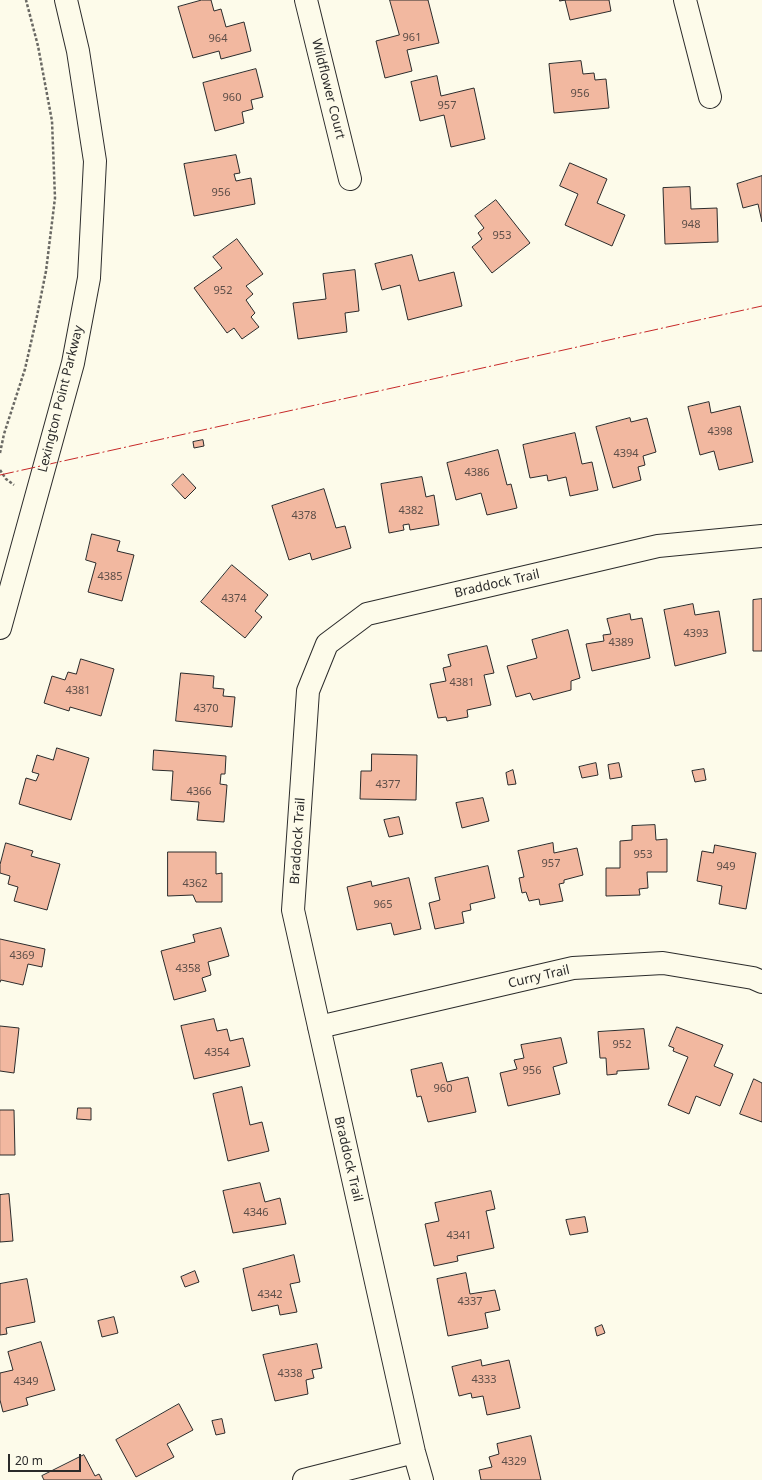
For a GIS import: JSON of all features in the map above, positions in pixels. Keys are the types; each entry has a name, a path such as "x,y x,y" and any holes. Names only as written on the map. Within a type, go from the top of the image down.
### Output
{"street":[{"name":"Lexington Point Parkway","path":"0,628 73,363 89,278 95,161 78,51 66,0"},
{"name":"Wildflower Court","path":"306,0 350,179"},
{"path":"686,0 710,97"},
{"name":"Braddock Trail","path":"422,1480 414,1452 293,910 308,692 327,644 367,614 658,546 762,536"},
{"name":"Curry Trail","path":"319,1027 573,968 664,963 753,978 762,982"},
{"path":"304,1480 414,1452"}],"path":[{"path":"0,453 4,434 25,369 38,316 46,271 55,198 52,121 38,46 26,0"}],"building":[{"path":"202,0 211,0 214,11 221,9 226,27 244,22 251,51 221,59 219,51 193,58 178,7"},
{"path":"390,0 428,0 439,43 407,50 412,71 385,78 376,41 399,35"},
{"path":"565,0 609,0 611,11 570,20"},
{"path":"581,61 583,74 594,73 595,80 606,79 609,108 554,113 549,64"},
{"path":"256,69 263,97 251,100 253,109 242,112 244,123 215,131 203,83"},
{"path":"437,76 441,96 474,88 485,139 451,147 444,115 420,121 411,82"},
{"path":"236,155 240,173 234,174 236,181 251,178 255,204 194,216 184,164"},
{"path":"570,163 607,179 597,203 625,215 612,246 565,225 578,194 560,186"},
{"path":"762,176 762,222 758,204 743,208 737,184"},
{"path":"690,187 691,209 717,208 718,242 665,244 663,188"},
{"path":"496,200 530,243 492,273 472,247 482,239 478,233 484,228 475,216"},
{"path":"237,239 263,274 246,286 253,294 246,300 255,313 251,317 259,327 242,339 234,328 227,333 194,288 222,268 213,257"},
{"path":"412,255 419,281 454,272 462,306 408,320 400,285 382,290 375,264"},
{"path":"355,270 359,311 345,313 347,332 298,339 293,303 326,299 323,274"},
{"path":"709,402 711,413 740,406 753,462 719,470 714,451 700,455 688,407"},
{"path":"630,418 631,422 647,418 656,452 643,456 645,465 638,467 641,480 613,488 596,427"},
{"path":"575,433 582,464 592,462 598,490 570,496 566,477 548,481 547,475 530,478 523,445"},
{"path":"203,440 204,446 194,448 193,442"},
{"path":"498,450 507,485 511,484 517,508 487,515 481,493 456,500 447,463"},
{"path":"183,474 196,488 185,499 172,485"},
{"path":"422,477 426,497 434,495 439,525 410,530 409,524 403,525 404,530 389,533 381,484"},
{"path":"324,489 336,528 345,526 351,548 312,560 310,553 289,560 272,506"},
{"path":"92,534 120,541 117,551 134,555 122,601 88,592 96,563 86,560"},
{"path":"232,565 268,595 255,611 262,617 245,638 201,602"},
{"path":"762,599 762,651 753,651 753,600"},
{"path":"693,604 695,615 719,611 726,653 675,666 664,610"},
{"path":"630,614 631,620 642,618 650,658 592,671 586,644 604,641 603,635 611,634 607,619"},
{"path":"568,630 580,678 571,681 571,690 533,700 530,693 516,697 507,666 537,658 532,640"},
{"path":"487,646 494,673 484,675 491,705 467,710 468,717 447,721 446,717 438,718 430,684 446,681 443,668 451,666 448,655"},
{"path":"81,659 114,669 101,716 70,707 69,711 44,703 52,676 65,680 68,672 76,674"},
{"path":"181,673 214,676 213,688 224,689 223,696 235,697 232,727 176,721"},
{"path":"57,748 89,758 71,820 19,804 26,778 36,781 39,774 32,772 37,755 53,760"},
{"path":"154,750 226,756 225,774 221,774 220,784 227,785 224,822 197,820 199,802 171,800 173,771 153,770"},
{"path":"372,754 417,755 416,800 360,799 361,771 371,771"},
{"path":"596,763 598,775 582,778 579,767"},
{"path":"619,763 622,777 610,779 608,765"},
{"path":"704,769 706,780 695,782 692,771"},
{"path":"513,770 516,784 508,785 506,773"},
{"path":"483,798 489,821 462,828 456,803"},
{"path":"399,817 403,834 389,837 384,820"},
{"path":"655,825 656,840 667,839 667,872 647,872 648,888 639,889 640,895 606,896 606,868 620,868 620,841 632,840 632,826"},
{"path":"6,843 33,851 31,856 60,864 47,910 14,901 18,887 8,884 10,876 0,873 0,865"},
{"path":"553,843 554,853 577,848 583,875 564,880 564,883 559,884 563,901 540,905 539,899 529,901 526,892 522,893 519,878 524,877 518,851"},
{"path":"715,845 756,853 746,909 719,904 722,886 697,881 702,851 713,853"},
{"path":"168,852 216,852 216,874 222,873 222,902 196,902 193,895 168,896"},
{"path":"488,866 495,898 470,904 471,910 462,912 464,923 435,929 429,903 440,900 435,878"},
{"path":"409,878 421,929 394,935 391,923 357,930 347,887 371,881 372,886"},
{"path":"221,928 229,956 208,962 211,975 202,978 206,991 174,1000 161,951 195,942 193,935"},
{"path":"0,939 45,949 42,967 28,964 23,985 1,980 0,982"},
{"path":"214,1019 217,1031 227,1029 230,1041 243,1038 250,1066 194,1079 181,1026"},
{"path":"0,1026 19,1028 14,1073 0,1071"},
{"path":"677,1027 723,1045 714,1066 733,1074 720,1106 696,1096 689,1114 668,1105 688,1057 673,1051 674,1048 669,1046"},
{"path":"644,1029 649,1069 617,1071 617,1074 607,1075 606,1058 600,1058 598,1032"},
{"path":"561,1038 567,1063 553,1067 560,1094 508,1106 500,1073 517,1069 514,1060 524,1058 521,1045"},
{"path":"442,1063 447,1082 468,1077 476,1112 428,1122 421,1096 417,1097 411,1070"},
{"path":"754,1079 762,1083 762,1122 740,1114"},
{"path":"242,1087 250,1125 262,1122 269,1151 228,1161 213,1094"},
{"path":"78,1108 91,1108 91,1120 77,1119"},
{"path":"0,1110 14,1110 15,1155 0,1155"},
{"path":"260,1183 265,1202 280,1198 286,1224 233,1233 223,1191"},
{"path":"491,1191 495,1209 486,1211 494,1248 457,1256 458,1261 434,1266 425,1224 439,1221 435,1203"},
{"path":"9,1194 13,1241 0,1242 0,1195"},
{"path":"585,1217 588,1232 570,1235 566,1220"},
{"path":"294,1255 300,1282 290,1284 297,1312 280,1315 278,1305 252,1311 243,1269"},
{"path":"195,1271 199,1282 185,1287 181,1277"},
{"path":"466,1273 470,1294 495,1290 500,1310 485,1313 488,1328 448,1336 437,1279"},
{"path":"27,1279 35,1322 6,1328 7,1334 0,1335 0,1284"},
{"path":"114,1317 118,1333 102,1337 98,1321"},
{"path":"602,1325 605,1333 597,1336 595,1328"},
{"path":"41,1342 55,1390 26,1398 28,1405 3,1412 0,1400 0,1373 13,1370 8,1352"},
{"path":"317,1344 322,1368 312,1370 314,1378 306,1380 308,1394 275,1401 263,1355"},
{"path":"481,1360 482,1366 509,1360 520,1408 487,1415 483,1396 472,1398 471,1393 459,1396 452,1367"},
{"path":"179,1404 193,1430 167,1444 174,1457 136,1477 116,1440"},
{"path":"222,1419 225,1433 216,1435 212,1421"},
{"path":"531,1436 541,1480 481,1480 479,1470 492,1467 489,1457 499,1454 497,1444"},
{"path":"84,1455 95,1476 99,1474 102,1480 44,1480 42,1476"}],"power":[{"path":"0,475 762,306"}]}
